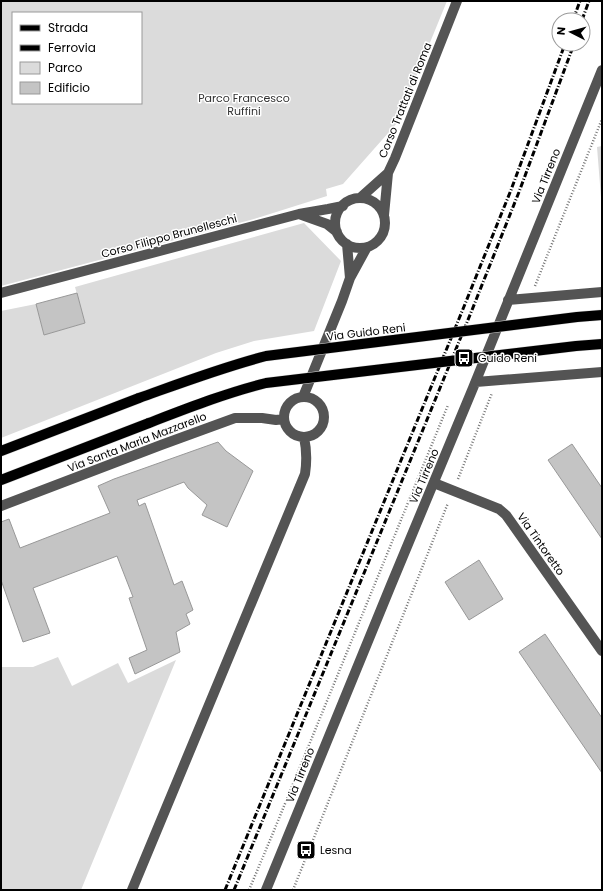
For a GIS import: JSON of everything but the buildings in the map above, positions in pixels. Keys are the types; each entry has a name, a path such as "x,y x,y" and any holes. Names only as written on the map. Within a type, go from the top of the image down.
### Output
{"main road":[{"name":"Via Guido Reni","path":"1,451 208,373 241,362 266,356 602,315"},
{"name":"Via Santa Maria Mazzarello","path":"1,480 220,396 266,383 602,344"}],"street":[{"name":"Corso Trattati di Roma","path":"360,198 388,173 457,1"},
{"name":"Via Tirreno","path":"266,890 476,382 602,70"},
{"path":"299,214 327,224 337,232 347,244 353,247 367,247 376,243 381,237 385,226 384,216 388,173"},
{"path":"337,232 337,216 346,203 353,200 360,198 374,202 379,206 384,216"},
{"name":"Corso Filippo Brunelleschi","path":"1,293 299,214 343,206"},
{"path":"347,244 350,278"},
{"path":"304,397 350,278 367,247"},
{"path":"508,300 602,292"},
{"path":"476,382 602,372"},
{"path":"304,397 312,398 317,401 324,410 325,416 322,428 318,432 311,436 304,437 297,436 292,433 285,424 284,419 286,409 290,403 297,398 304,397"},
{"name":"Via Santa Maria Mazzarello","path":"1,506 235,418 284,419"},
{"path":"132,890 305,474 307,461 304,437"},
{"name":"Via Tintoretto","path":"434,483 499,509 506,515 602,651"}],"path":[{"path":"530,298 602,119"},
{"path":"293,890 498,380"},
{"path":"249,890 448,405"}],"green space":[{"name":"Parco Francesco Ruffini","path":"1,1 447,1 397,123 343,184 326,189 327,196 254,219 1,286"},
{"path":"602,146 602,210 597,147"},
{"path":"304,223 341,261 314,331 254,341 216,353 1,438 1,311 36,304 44,335 85,323 75,287"},
{"path":"58,657 72,686 118,663 128,683 176,660 81,890 1,890 1,667 33,667"}],"railway":[{"path":"576,12 580,1"},
{"path":"585,12 589,1"},
{"path":"225,890 511,190 562,52"},
{"path":"234,890 472,310 519,192 571,52"}],"place":[{"name":"Guido Reni","path":"464,358"},
{"name":"Lesna","path":"306,850"}]}
